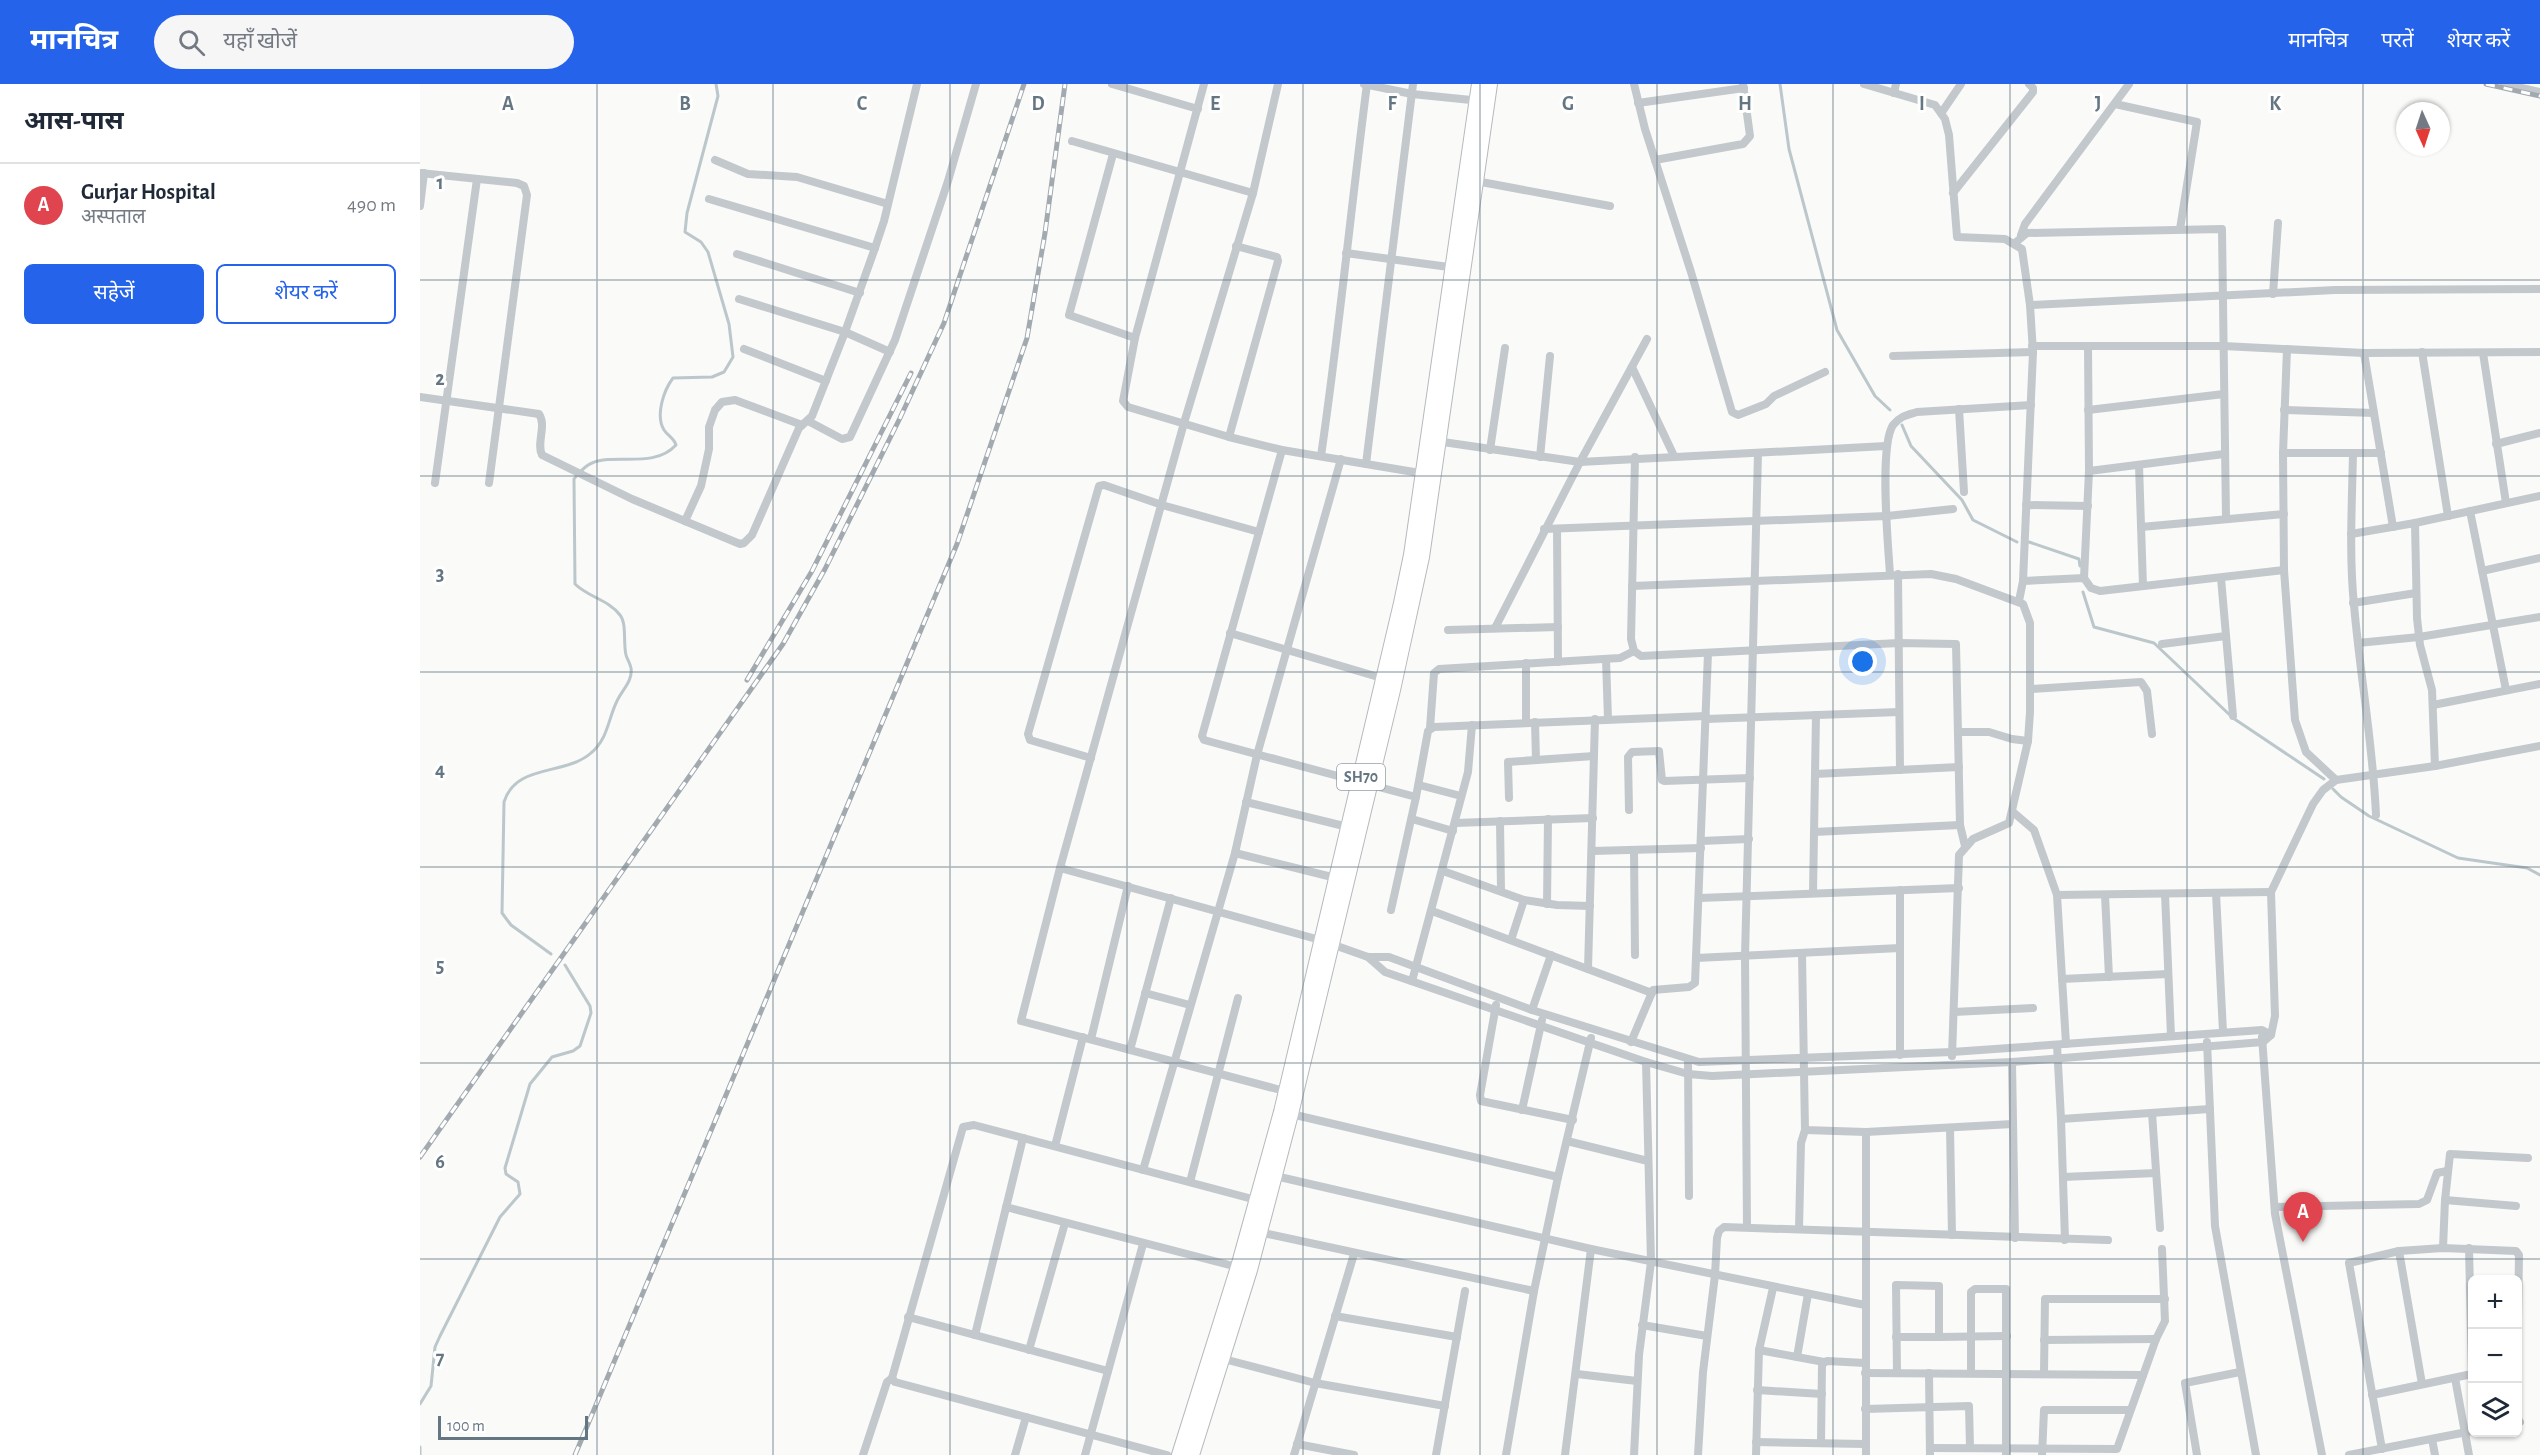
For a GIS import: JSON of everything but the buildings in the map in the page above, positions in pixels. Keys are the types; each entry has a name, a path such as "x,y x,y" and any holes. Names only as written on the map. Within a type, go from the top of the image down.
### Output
{"main road":[{"name":"SH70","path":"1458,269 1476,182 1482,102 1479,84"},
{"name":"SH70","path":"1179,1455 1216,1357 1244,1268 1286,1113 1341,879 1422,557 1432,441 1482,102 1490,84"},
{"name":"SH70","path":"1341,879 1348,827 1365,782"},
{"name":"SH70","path":"1244,1268 1259,1232 1262,1201"},
{"name":"SH70","path":"1192,1455 1216,1357"}],"street":[{"path":"420,397 541,416 540,452 584,477 685,521 740,544 749,540 826,381 860,293 888,204 916,84"},
{"path":"685,521 701,486 709,449 709,427 715,411 723,402 735,400 805,423 842,439 849,437 890,352 935,221 976,84"},
{"path":"1112,84 1197,109"},
{"path":"1204,84 1135,338 1123,401 1128,407 1282,450 1428,474"},
{"path":"1278,84 1253,194 1184,423 1060,868 1021,1021 1291,1093"},
{"path":"1321,456 1337,344 1366,84 1412,94 1482,102"},
{"path":"1365,464 1413,84"},
{"path":"1634,84 1732,412 1738,415 1766,404 1774,396 1825,372"},
{"path":"1864,84 1895,89 1935,105 1942,112 1949,135 1957,237 2006,238 2022,249 2030,305 2033,349 2023,581 2019,601"},
{"path":"1942,112 1961,84"},
{"path":"2015,243 2025,224 2129,84"},
{"path":"2504,84 2540,92"},
{"path":"1953,193 2033,92 2033,85"},
{"path":"1638,103 1744,86 1750,136 1748,141 1743,144 1655,160"},
{"path":"2115,104 2197,122 2180,229"},
{"path":"1072,141 1253,194"},
{"path":"1113,154 1069,315 1135,338"},
{"path":"715,160 748,174 797,177 888,204"},
{"path":"420,206 422,173 517,183 524,186 527,195 489,483"},
{"path":"435,483 477,179"},
{"path":"1476,182 1610,206"},
{"path":"709,199 875,248"},
{"path":"2273,294 2278,224"},
{"path":"2021,235 2219,228 2223,231 2226,518"},
{"path":"1229,437 1278,261 1276,257 1236,246"},
{"path":"1346,253 1458,269"},
{"path":"737,254 860,293"},
{"path":"2030,305 2335,290 2540,289"},
{"path":"739,299 845,332 890,352"},
{"path":"1495,628 1544,529 1647,339"},
{"path":"2088,346 2089,471 2085,578 2091,588 2100,591 2284,570"},
{"path":"1893,356 2088,346 2223,346 2364,353 2540,352"},
{"path":"1490,450 1505,348"},
{"path":"744,349 826,381"},
{"path":"2287,349 2283,453 2284,570 2295,720 2306,752 2336,780"},
{"path":"2422,352 2448,516"},
{"path":"2364,353 2393,526"},
{"path":"2483,353 2506,503"},
{"path":"1540,457 1550,356"},
{"path":"1632,367 1674,456"},
{"path":"2088,410 2224,394"},
{"path":"1900,770 1899,644 1887,516 1886,446 1890,432 1900,417 1917,412 2031,405"},
{"path":"1959,409 1964,492"},
{"path":"2284,410 2374,412"},
{"path":"2496,444 2540,433"},
{"path":"1432,441 1580,462 1886,446"},
{"path":"1282,450 1202,736 1204,740 1416,797"},
{"path":"1747,1227 1745,956 1758,453"},
{"path":"2283,453 2381,453"},
{"path":"2353,453 2351,534 2354,603 2374,773 2376,815"},
{"path":"2089,471 2224,454"},
{"path":"1635,458 1631,639 1634,651 1641,656 1899,644 1956,644 1960,825 1965,846"},
{"path":"1143,1170 1235,853 1257,755 1341,459"},
{"path":"2139,465 2143,586"},
{"path":"1091,758 1030,740 1028,734 1099,486 1104,485 1162,505 1259,532"},
{"path":"2351,534 2415,523 2540,496"},
{"path":"2026,504 2088,506"},
{"path":"1544,529 1887,516 1953,509"},
{"path":"2470,511 2506,690"},
{"path":"2141,527 2284,514"},
{"path":"2415,523 2419,637 2429,675 2433,705 2435,766"},
{"path":"1557,529 1558,662"},
{"path":"2482,571 2540,558"},
{"path":"1632,586 1931,574 1956,579 2023,604 2030,623 2031,688 2028,741 2009,823 1973,839 1959,855 1952,1065"},
{"path":"2023,581 2085,578"},
{"path":"2221,578 2233,716"},
{"path":"2354,603 2416,593"},
{"path":"2358,644 2419,637 2540,617"},
{"path":"1448,630 1558,627"},
{"path":"1230,633 1390,681"},
{"path":"2162,644 2226,636"},
{"path":"1391,910 1430,728 1436,670 1620,658 1634,651"},
{"path":"1631,1042 1652,993 1657,988 1693,986 1699,898 1708,653"},
{"path":"1606,659 1608,719"},
{"path":"1526,663 1530,722 1536,760"},
{"path":"2031,688 2141,682 2147,691 2152,734"},
{"path":"2433,705 2540,684"},
{"path":"1430,728 1595,719 1899,712"},
{"path":"1813,893 1816,715"},
{"path":"1588,969 1595,719"},
{"path":"1412,981 1443,871 1470,761 1472,725"},
{"path":"1959,732 1989,732 2028,741"},
{"path":"2322,1455 2275,1207 2263,1042 2275,1016 2271,892 2313,804 2336,780 2435,766 2540,746"},
{"path":"1629,810 1628,757 1632,752 1659,751 1662,781 1750,778"},
{"path":"1509,798 1508,762 1594,756"},
{"path":"1815,774 1959,767"},
{"path":"1419,785 1461,796"},
{"path":"1246,802 1348,827"},
{"path":"2013,813 2029,825 2038,839 2057,895 2062,980 2062,1044 2058,1059 2065,1240"},
{"path":"1412,819 1454,827 1500,821 1593,818"},
{"path":"1547,904 1548,819"},
{"path":"1500,821 1501,891"},
{"path":"1814,832 1960,825"},
{"path":"1592,851 1701,845 1749,839"},
{"path":"1634,850 1635,955"},
{"path":"1235,853 1341,879"},
{"path":"1060,868 1326,942 1368,957 1389,957 1532,1010 1688,1060 1744,1061 1900,1055 2223,1032 2266,1033"},
{"path":"1443,871 1524,900 1547,904 1590,906"},
{"path":"1055,1146 1128,886"},
{"path":"1699,898 1959,888"},
{"path":"1900,890 1900,1055"},
{"path":"2057,895 2271,892"},
{"path":"2216,893 2223,1032"},
{"path":"2165,894 2171,1036"},
{"path":"2105,895 2109,977"},
{"path":"1130,1050 1171,898"},
{"path":"1511,940 1524,900"},
{"path":"1432,911 1652,993"},
{"path":"1696,958 1900,948"},
{"path":"1799,1229 1801,1143 1805,1130 1802,953"},
{"path":"1532,1010 1551,955"},
{"path":"1368,957 1385,972 1646,1062 1688,1074 1712,1076 2012,1062 2263,1042"},
{"path":"2062,980 2168,974"},
{"path":"1145,993 1190,1005"},
{"path":"1498,997 1480,1099 1573,1120"},
{"path":"1190,1182 1238,998"},
{"path":"1954,1012 2033,1008"},
{"path":"1522,1110 1544,1014"},
{"path":"1506,1455 1534,1291 1593,1030"},
{"path":"2207,1034 2215,1227 2256,1455"},
{"path":"1688,1060 1689,1196"},
{"path":"1634,1455 1637,1381 1651,1262 1646,1062"},
{"path":"2012,1062 2015,1238"},
{"path":"2061,1119 2210,1109"},
{"path":"1286,1113 1558,1177"},
{"path":"2152,1113 2160,1228"},
{"path":"1805,1130 1866,1132 2013,1124"},
{"path":"863,1455 887,1382 892,1378 963,1126 974,1125 1262,1201"},
{"path":"1950,1128 1952,1235"},
{"path":"1866,1132 1866,1455"},
{"path":"975,1335 1023,1138"},
{"path":"1567,1141 1648,1161"},
{"path":"2443,1248 2449,1157 2454,1153 2528,1158"},
{"path":"2275,1207 2419,1204 2427,1200 2437,1173 2448,1171"},
{"path":"2063,1177 2156,1173"},
{"path":"1269,1175 1545,1239 1773,1288 1865,1305"},
{"path":"2445,1200 2516,1206"},
{"path":"1006,1207 1143,1244 1244,1268"},
{"path":"1029,1350 1065,1223"},
{"path":"1698,1455 1707,1336 1719,1230 1724,1227 2108,1240"},
{"path":"1259,1232 1534,1291"},
{"path":"1085,1455 1143,1244"},
{"path":"2372,1395 2472,1374 2469,1248"},
{"path":"2382,1449 2348,1266 2352,1261 2399,1251 2469,1248 2518,1252 2518,1275"},
{"path":"1565,1455 1591,1249"},
{"path":"1929,1372 1930,1451 1970,1447 2042,1452 2114,1450 2118,1446 2156,1339 2166,1321 2162,1249"},
{"path":"2399,1251 2422,1384"},
{"path":"1294,1455 1354,1254"},
{"path":"1897,1373 1895,1287 1898,1285 1939,1286 1939,1337"},
{"path":"1756,1455 1756,1390 1760,1350 1773,1288"},
{"path":"1971,1372 1972,1290 2006,1289 2006,1451"},
{"path":"1436,1455 1465,1291"},
{"path":"1797,1357 1808,1294"},
{"path":"2044,1373 2044,1302 2048,1298 2165,1299"},
{"path":"1335,1316 1457,1337"},
{"path":"909,1317 1108,1371"},
{"path":"1642,1325 1707,1336"},
{"path":"1896,1336 2007,1336"},
{"path":"2044,1340 2156,1339"},
{"path":"1760,1350 1897,1373 2143,1375"},
{"path":"1216,1357 1315,1383 1445,1406"},
{"path":"1821,1443 1824,1362"},
{"path":"2197,1455 2185,1383 2240,1372"},
{"path":"1577,1374 1637,1381"},
{"path":"892,1378 895,1382 1167,1455"},
{"path":"2455,1378 2468,1428"},
{"path":"1756,1390 1822,1394"},
{"path":"1865,1408 1969,1406 1970,1447"},
{"path":"2042,1452 2043,1412 2047,1408 2129,1410"},
{"path":"1015,1455 1026,1417"},
{"path":"2349,1455 2468,1432"},
{"path":"2469,1437 2469,1455"},
{"path":"2432,1439 2435,1455"},
{"path":"1756,1442 1866,1444"},
{"path":"1297,1444 1354,1455"}],"waterway":[{"path":"551,954 511,925 502,913 504,802 510,790 519,781 530,775 580,760 597,747 631,673 620,615 575,584 574,479 584,468 602,460 646,459 667,452 676,445 664,430 660,417 664,396 673,378 712,377 724,372 733,357 729,324 708,252 701,242 685,232 687,213 718,96 716,84"},
{"path":"1780,84 1789,149 1837,330 1875,396 1890,410"},
{"path":"1902,425 1911,446 1962,500 1973,520 2017,542"},
{"path":"2029,542 2079,559 2080,566"},
{"path":"2083,592 2094,627 2154,643 2233,718 2324,779"},
{"path":"2333,789 2369,816 2458,858 2527,868 2540,875"},
{"path":"420,1404 431,1386 435,1347 440,1336 500,1217 520,1194 518,1182 506,1174 505,1168 530,1084 552,1057 573,1051 580,1046 591,1013 590,1006 565,965"},
{"path":"420,1447 420,1455"}],"railway":[{"path":"420,1157 783,644 825,569 944,323 1024,84"},
{"path":"575,1455 957,544 1027,338 1045,233 1065,84"},
{"path":"2486,84 2540,96"},
{"path":"747,680 812,571 911,373"}],"place":[{"name":"Gurjar Hospital","path":"2303,1242"}]}
